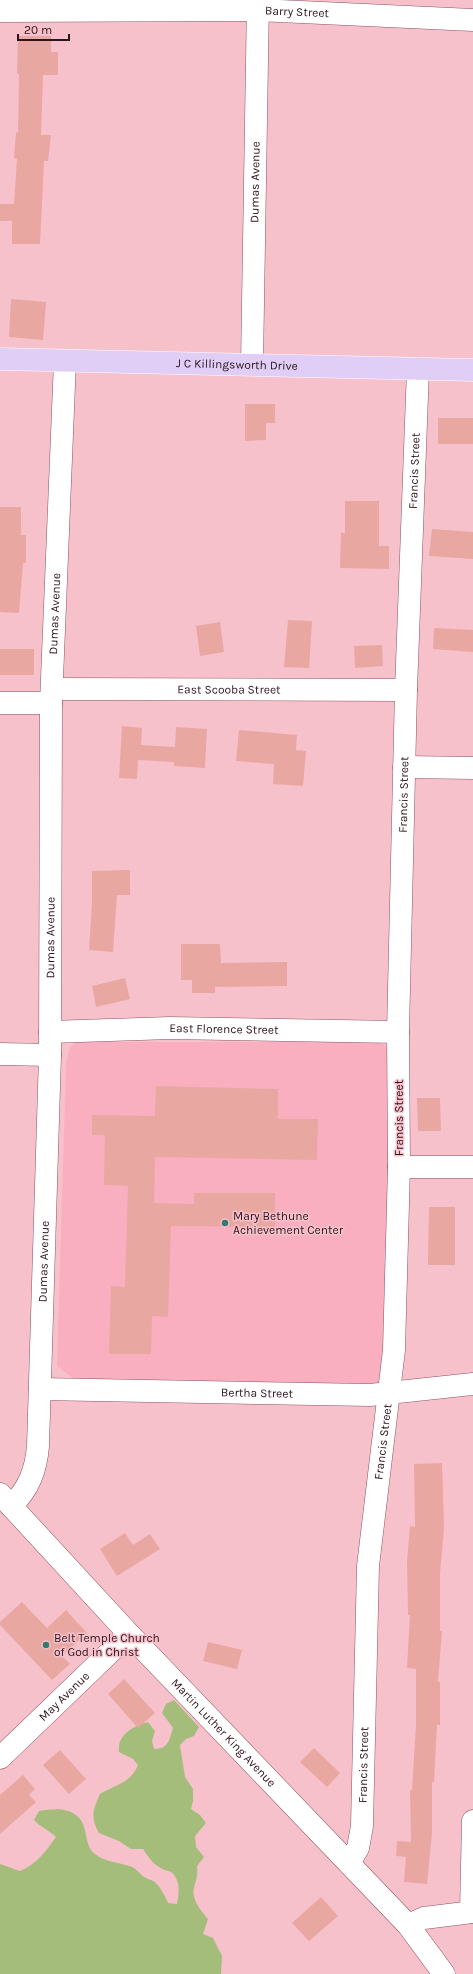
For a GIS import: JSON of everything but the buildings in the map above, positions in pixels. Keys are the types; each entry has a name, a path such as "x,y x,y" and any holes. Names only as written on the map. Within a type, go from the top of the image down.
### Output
{"main road":[{"name":"J C Killingsworth Drive","path":"0,359 473,370"}],"street":[{"name":"Barry Street","path":"0,11 258,5 473,20"},
{"name":"Dumas Avenue","path":"252,364 258,5"},
{"name":"Dumas Avenue","path":"6,1500 25,1491 36,1464 40,1388 50,1055 51,696 65,361"},
{"name":"Francis Street","path":"349,1863 358,1848 362,1826 368,1566 394,1350 399,1167 398,1032 404,767 418,369"},
{"name":"East Scooba Street","path":"0,703 51,696 406,690"},
{"path":"404,767 473,768"},
{"name":"East Florence Street","path":"50,1032 170,1028 398,1032"},
{"path":"0,1054 50,1055"},
{"path":"399,1167 473,1167"},
{"name":"Bertha Street","path":"40,1388 370,1396 473,1384"},
{"name":"Martin Luther King Avenue","path":"6,1500 129,1634 408,1926 444,1974"},
{"name":"May Avenue","path":"0,1758 129,1634"},
{"path":"408,1926 424,1918 472,1912 473,1821"}],"shaded area":[{"name":"Mary Bethune Achievement Center","path":"77,1042 376,1042 384,1045 390,1051 390,1153 382,1380 375,1388 74,1379 57,1366 66,1064 70,1047"}],"green space":[{"path":"174,1700 199,1727 194,1736 186,1739 180,1745 185,1777 193,1789 191,1809 200,1815 206,1823 195,1836 196,1847 204,1857 197,1866 197,1875 193,1892 195,1901 208,1919 203,1934 213,1938 222,1956 221,1974 0,1974 0,1864 20,1871 36,1861 56,1837 34,1820 39,1811 59,1809 73,1813 81,1820 89,1846 95,1854 99,1857 137,1870 144,1877 155,1882 163,1892 168,1903 177,1904 178,1883 171,1872 162,1869 154,1863 143,1849 131,1849 119,1841 99,1833 94,1822 94,1809 100,1794 127,1780 138,1765 133,1759 119,1752 121,1740 132,1729 148,1722 155,1731 152,1741 154,1749 159,1749 166,1746 173,1728 162,1713 166,1704"}],"place":[{"name":"Mary Bethune Achievement Center","path":"225,1223"},
{"name":"Belt Temple Church of God in Christ","path":"46,1645"}]}
